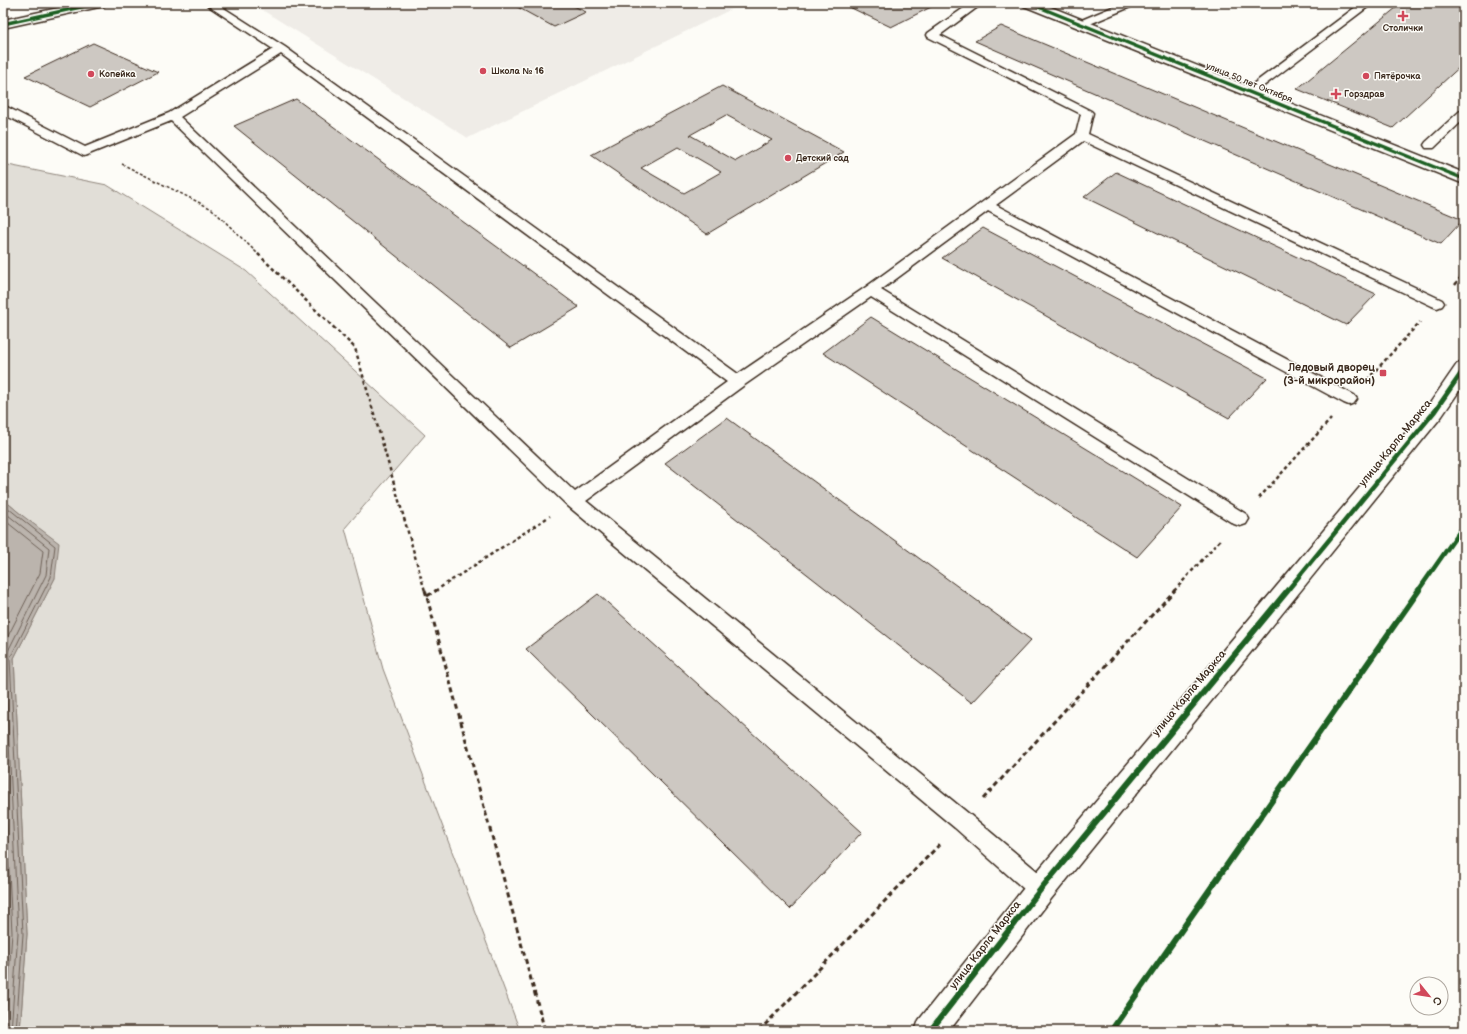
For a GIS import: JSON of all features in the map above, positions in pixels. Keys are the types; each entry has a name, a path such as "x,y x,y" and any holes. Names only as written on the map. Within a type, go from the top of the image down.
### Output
{"street":[{"path":"3,24 99,3"},
{"name":"улица 50 лет Октября","path":"1029,3 1464,179"},
{"name":"улица Карла Маркса","path":"930,1031 1041,889 1435,411 1464,369"}],"lane":[{"path":"210,3 281,49 738,382"},
{"path":"574,501 738,382 871,290 1082,136 1087,113 932,35 978,3"},
{"path":"1081,24 1131,3"},
{"path":"1249,92 1368,3"},
{"path":"3,109 84,152 173,116 281,49"},
{"path":"1430,145 1464,113"},
{"path":"173,116 574,501 962,821 1041,889"},
{"path":"1082,136 1438,303"},
{"path":"987,205 1349,399"},
{"path":"871,290 1240,519"}],"path":[{"path":"92,149 212,209 355,348 427,596 545,1031"},
{"path":"759,1031 962,821 1349,399 1462,279 1464,273"},
{"path":"427,596 574,501"}],"shaded area":[{"name":"Школа № 16","path":"251,3 744,3 468,138"},
{"path":"3,164 107,185 246,271 425,435 345,528 383,669 520,1031 20,1031 27,934 14,658 55,578 23,516 3,499"}],"water":[{"path":"3,499 59,543 55,578 14,658 27,934 20,1031 3,1031"}],"building":[{"path":"510,3 568,3 586,12 554,27"},
{"path":"841,3 939,3 891,27"},
{"path":"1402,3 1464,3 1464,63 1393,128 1297,89"},
{"path":"1001,26 1463,220 1441,244 975,41"},
{"name":"Копейка","path":"93,43 158,72 90,107 25,76"},
{"name":"Детский сад","path":"722,86 844,152 707,234 591,155","holes":["726,115 772,140 736,161 690,135","678,147 721,172 684,193 641,168"]},
{"path":"296,99 579,307 511,348 234,126"},
{"path":"1116,172 1376,294 1346,325 1084,197"},
{"path":"983,228 1267,378 1229,418 942,258"},
{"path":"871,317 1182,507 1137,557 823,353"},
{"path":"727,418 1031,640 972,703 665,463"},
{"path":"598,594 862,832 790,909 526,649"}],"cycle path":[{"path":"3,24 99,3"},
{"path":"1029,3 1464,179"},
{"path":"930,1031 1041,889 1435,411 1464,369"},
{"path":"1111,1031 1464,525"}],"place":[{"name":"Столички","path":"1403,16"},
{"name":"Школа № 16","path":"483,71"},
{"name":"Копейка","path":"91,74"},
{"name":"Пятёрочка","path":"1366,76"},
{"name":"Горздрав","path":"1336,94"},
{"name":"Детский сад","path":"788,158"},
{"name":"Ледовый дворец (3-й микрорайон)","path":"1383,373"}]}
